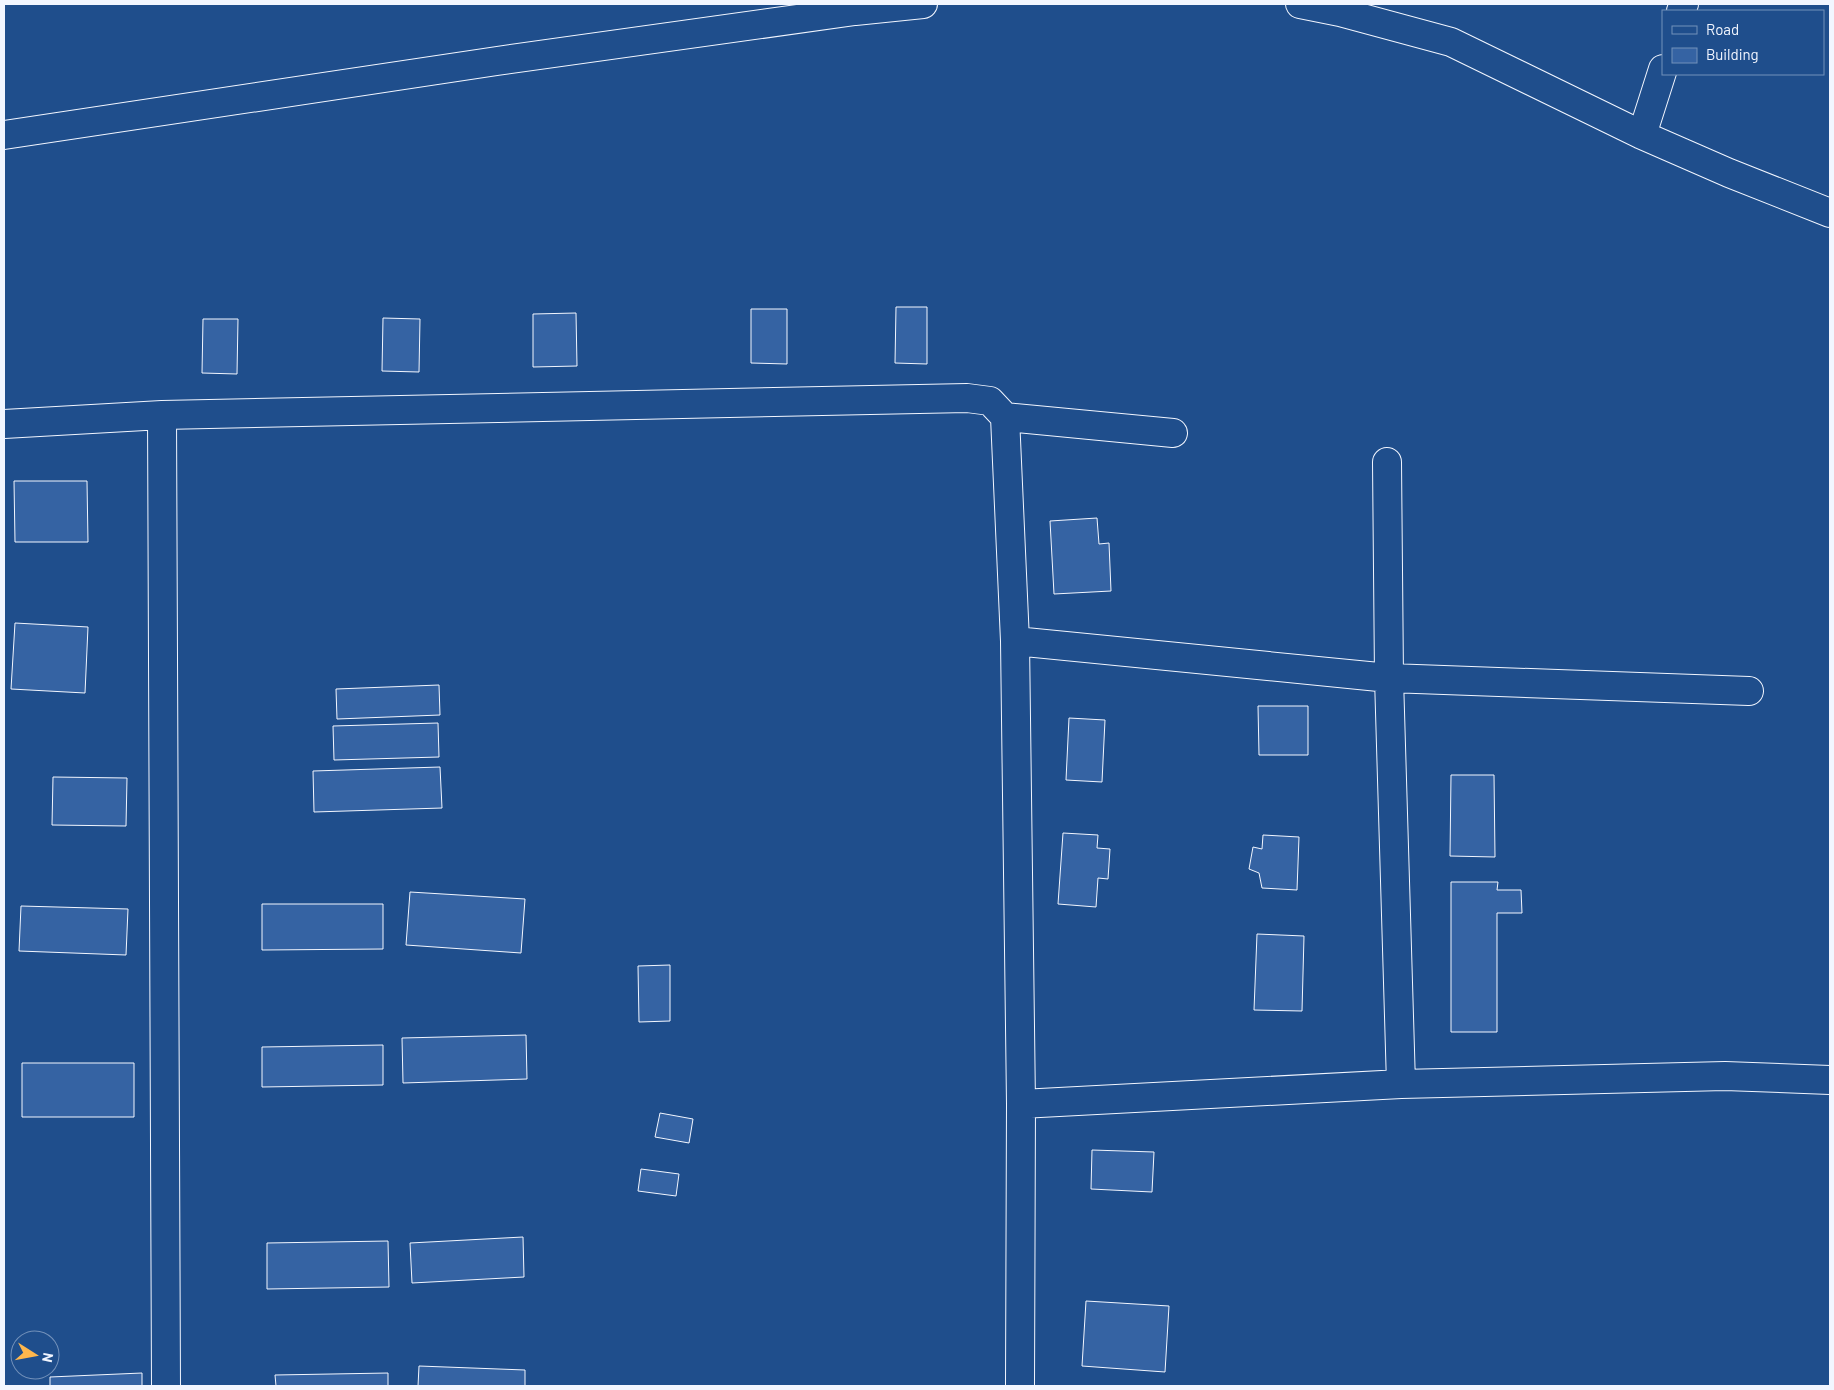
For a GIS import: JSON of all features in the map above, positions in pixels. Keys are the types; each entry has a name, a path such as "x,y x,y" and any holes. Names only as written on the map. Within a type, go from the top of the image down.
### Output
{"street":[{"path":"4,135 516,59 855,11 923,4"},
{"path":"1300,4 1340,12 1452,42 1642,135 1729,173 1830,212"},
{"path":"1642,135 1662,72"},
{"path":"4,424 162,415 967,398 990,401 1005,417 1015,641 1021,1104 1020,1386"},
{"path":"162,415 166,1386"},
{"path":"1005,417 1173,433"},
{"path":"1387,462 1389,678 1400,1084"},
{"path":"1015,641 1389,678 1749,691"},
{"path":"1021,1104 1400,1084 1725,1076 1830,1080"}],"building":[{"path":"896,307 927,307 927,364 895,363"},
{"path":"751,309 787,309 787,364 751,363"},
{"path":"576,313 577,366 533,367 533,314"},
{"path":"383,318 420,319 419,372 382,371"},
{"path":"203,319 238,319 237,374 202,373"},
{"path":"14,481 87,481 88,542 15,542"},
{"path":"1097,518 1099,544 1109,543 1111,591 1054,594 1050,521"},
{"path":"15,623 88,627 85,693 11,689"},
{"path":"439,685 440,715 337,719 336,689"},
{"path":"1258,706 1308,706 1308,755 1259,755"},
{"path":"1069,718 1105,720 1102,782 1066,780"},
{"path":"438,723 439,757 334,760 333,726"},
{"path":"440,767 442,808 314,812 313,771"},
{"path":"1451,775 1494,775 1495,857 1450,856"},
{"path":"53,777 127,778 126,826 52,825"},
{"path":"1063,833 1098,835 1097,848 1110,849 1108,879 1098,878 1096,907 1058,904"},
{"path":"1263,835 1299,837 1297,890 1262,888 1259,873 1249,869 1253,847 1262,849"},
{"path":"1451,882 1498,882 1497,890 1521,890 1522,913 1497,913 1497,1032 1451,1032"},
{"path":"410,892 525,899 521,953 406,945"},
{"path":"262,904 383,904 383,949 262,950"},
{"path":"21,906 128,909 126,955 19,951"},
{"path":"1257,934 1304,936 1302,1011 1254,1010"},
{"path":"670,965 670,1021 639,1022 638,966"},
{"path":"526,1035 527,1079 403,1083 402,1038"},
{"path":"383,1045 383,1085 262,1087 262,1047"},
{"path":"22,1063 134,1063 134,1117 22,1117"},
{"path":"660,1113 693,1119 689,1143 655,1137"},
{"path":"1092,1150 1154,1152 1152,1192 1091,1189"},
{"path":"641,1169 679,1174 676,1196 638,1191"},
{"path":"523,1237 524,1277 412,1283 410,1243"},
{"path":"388,1241 389,1287 267,1289 267,1243"},
{"path":"1086,1301 1169,1306 1165,1372 1082,1366"},
{"path":"419,1366 525,1370 525,1386 418,1386"},
{"path":"142,1373 142,1386 50,1386 50,1380 60,1380 60,1377"},
{"path":"388,1373 388,1386 276,1386 275,1375"}]}
